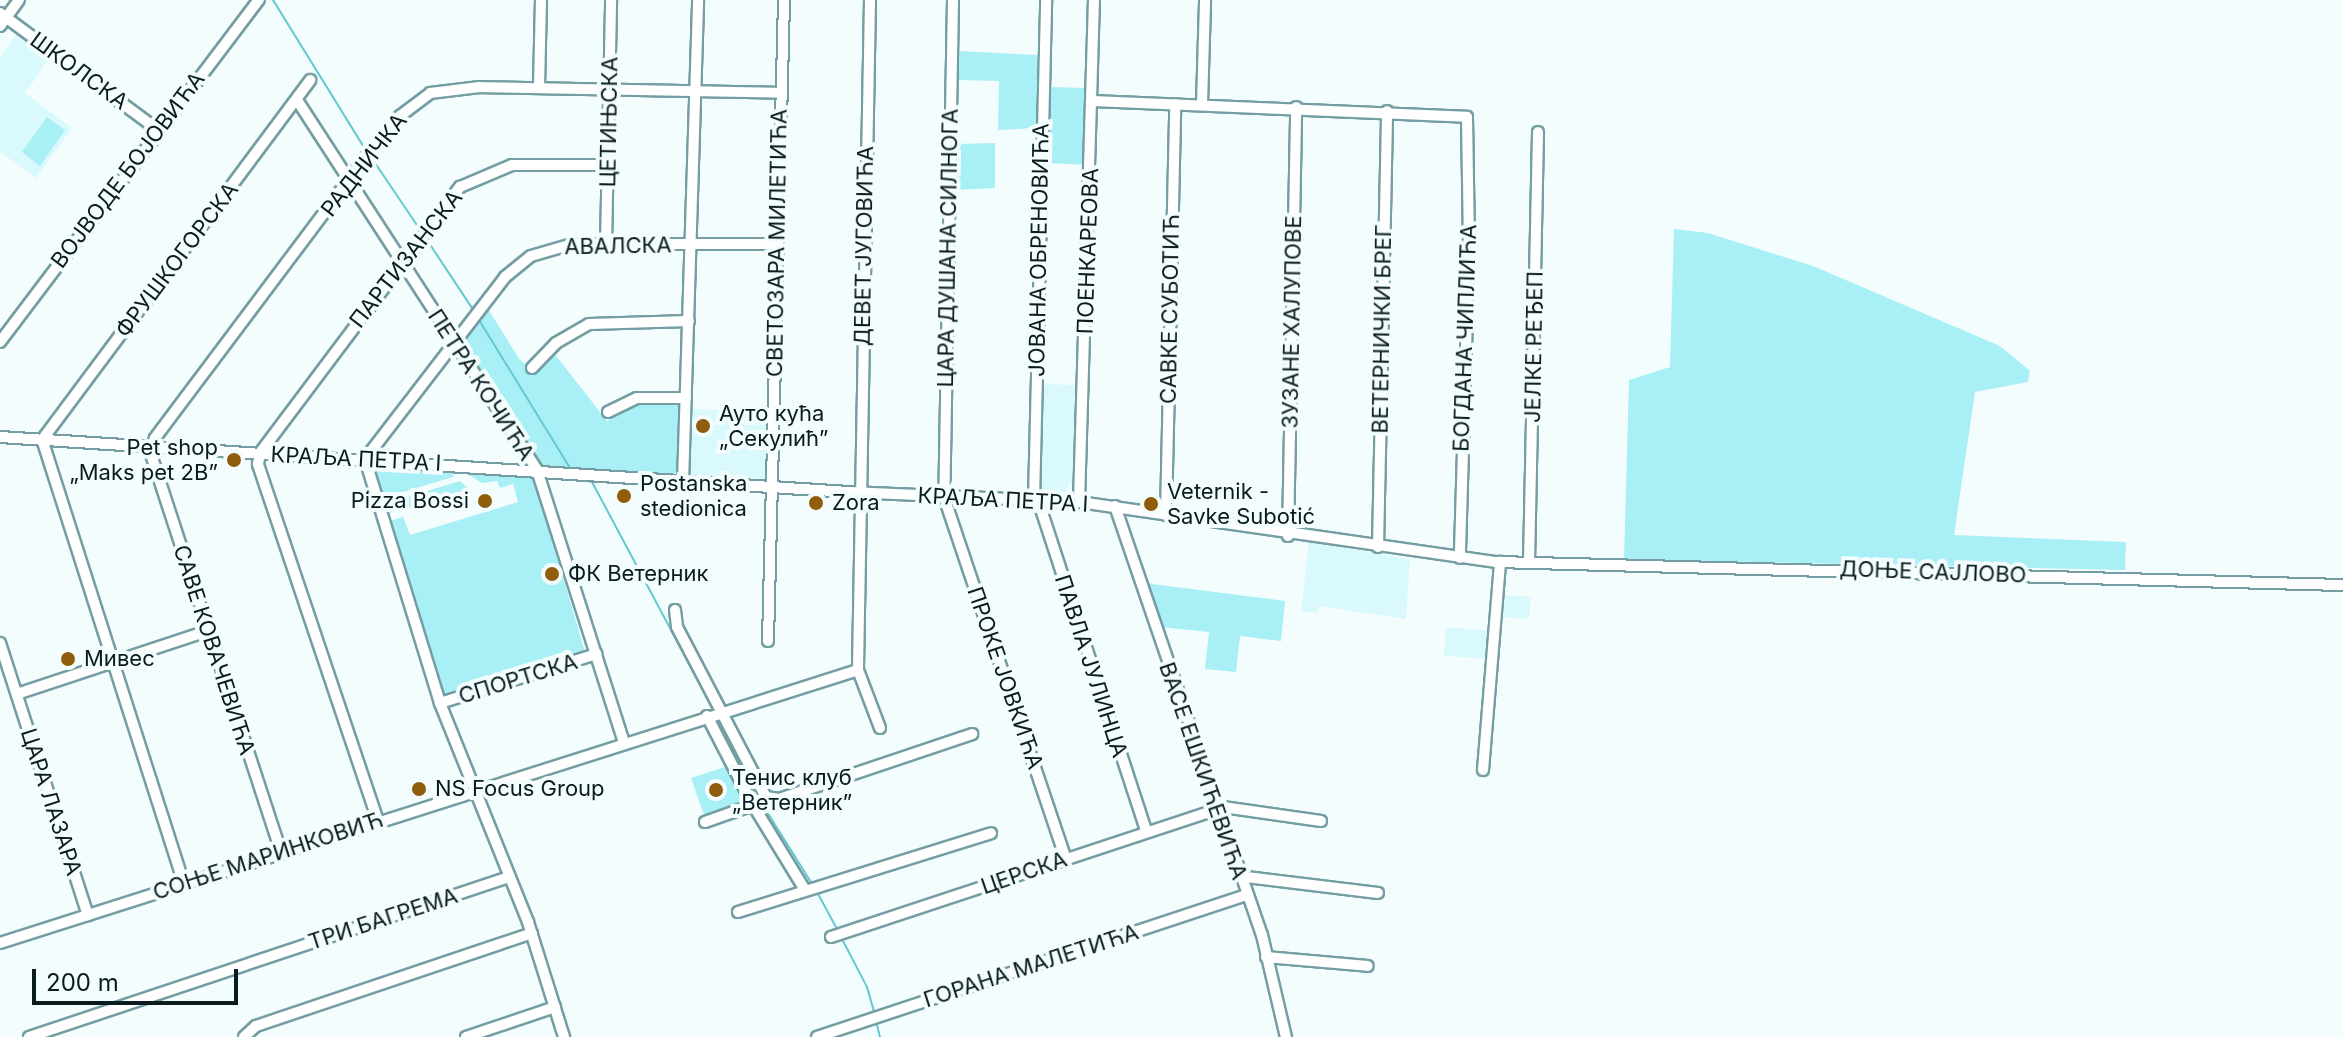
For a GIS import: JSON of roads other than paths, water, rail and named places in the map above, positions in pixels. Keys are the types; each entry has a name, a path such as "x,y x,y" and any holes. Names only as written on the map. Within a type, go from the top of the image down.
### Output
{"street":[{"path":"2,19 19,0"},
{"name":"ВОЈВОДЕ БОЈОВИЋА","path":"0,342 157,129 259,0"},
{"path":"539,87 541,0"},
{"name":"ЦЕТИЊСКА","path":"606,244 611,0"},
{"path":"683,482 698,0"},
{"name":"СВЕТОЗАРА МИЛЕТИЋА","path":"768,641 784,0"},
{"name":"ДЕВЕТ ЈУГОВИЋА","path":"858,670 870,0"},
{"name":"ЦАРА ДУШАНА СИЛНОГА","path":"944,497 953,0"},
{"name":"ЈОВАНА ОБРЕНОВИЋА","path":"1036,499 1046,0"},
{"name":"ПОЕНКАРЕОВА","path":"1079,502 1094,0"},
{"path":"1202,104 1205,0"},
{"name":"ШКОЛСКА","path":"2,19 157,129"},
{"name":"ФРУШКОГОРСКА","path":"42,440 310,80"},
{"name":"РАДНИЧКА","path":"151,447 369,153 400,116 432,92 539,87 781,93"},
{"name":"ПЕТРА КОЧИЋА","path":"297,100 537,470 624,743"},
{"path":"1092,101 1387,111"},
{"name":"САВКЕ СУБОТИЋ","path":"1166,515 1175,104"},
{"name":"ЗУЗАНЕ ХАЛУПОВЕ","path":"1288,536 1296,107"},
{"name":"БОГДАНА ЧИПЛИЋА","path":"1387,111 1467,117 1469,248 1460,558"},
{"name":"ВЕТЕРНИЧКИ БРЕГ","path":"1378,547 1387,111"},
{"name":"ЈЕЛКЕ РЕЂЕП","path":"1526,563 1538,132"},
{"name":"ПАРТИЗАНСКА","path":"260,453 460,187 491,170 526,164 608,165"},
{"name":"АВАЛСКА","path":"365,459 505,277 531,256 560,245 777,244"},
{"path":"532,368 556,343 589,324 689,321"},
{"path":"608,412 637,398 686,398"},
{"name":"КРАЉА ПЕТРА I","path":"0,437 860,493 1079,502 1288,536 1460,558 1526,563"},
{"path":"42,440 184,884"},
{"name":"САВЕ КОВАЧЕВИЋА","path":"151,447 281,852"},
{"path":"260,453 258,464 378,821"},
{"path":"365,459 440,703 471,791 532,933 565,1033 550,1037"},
{"name":"ПРОКЕ ЈОВКИЋА","path":"944,497 1066,859"},
{"name":"ПАВЛА ЈУЛИНЦА","path":"1036,499 1146,831"},
{"name":"ВАСЕ ЕШКИЋЕВИЋА","path":"1115,506 1266,957 1286,1037"},
{"path":"1483,770 1500,562"},
{"name":"ДОЊЕ САЈЛОВО","path":"1526,563 2343,585"},
{"path":"675,610 677,627 724,710 757,788 774,799 972,734"},
{"path":"17,694 208,631"},
{"name":"ЦАРА ЛАЗАРА","path":"0,643 88,915"},
{"name":"СПОРТСКА","path":"440,703 596,654"},
{"path":"858,670 880,728"},
{"name":"СОЊЕ МАРИНКОВИЋ","path":"0,943 724,710 858,670"},
{"path":"707,716 753,805 805,890"},
{"path":"705,822 753,805"},
{"path":"1217,809 1321,821"},
{"name":"ЦЕРСКА","path":"831,937 1217,809"},
{"path":"738,912 991,833"},
{"path":"1238,876 1378,893"},
{"name":"ТРИ БАГРЕМА","path":"29,1037 509,877"},
{"name":"ГОРАНА МАЛЕТИЋА","path":"817,1037 1246,895"},
{"path":"244,1037 256,1026 532,933"},
{"path":"1266,957 1368,966"},
{"path":"466,1037 555,1007"}],"waterway":[{"path":"273,0 365,149"},
{"path":"371,157 421,231"},
{"path":"427,240 474,311"},
{"path":"479,320 570,468"},
{"path":"573,478 592,482 715,712"},
{"path":"718,718 757,796 811,882"},
{"path":"817,892 837,929"},
{"path":"842,939 867,987 875,1015"},
{"path":"876,1021 880,1037"}],"place":[{"name":"Ауто кућа „Секулић”","path":"703,426"},
{"name":"Pet shop „Maks pet 2B”","path":"234,460"},
{"name":"Postanska stedionica","path":"624,496"},
{"name":"Pizza Bossi","path":"485,501"},
{"name":"Zora","path":"816,503"},
{"name":"Veternik - Savke Subotić","path":"1151,504"},
{"name":"ФК Ветерник","path":"552,574"},
{"name":"Мивес","path":"68,659"},
{"name":"NS Focus Group","path":"419,789"},
{"name":"Тенис клуб „Ветерник”","path":"716,790"}]}
